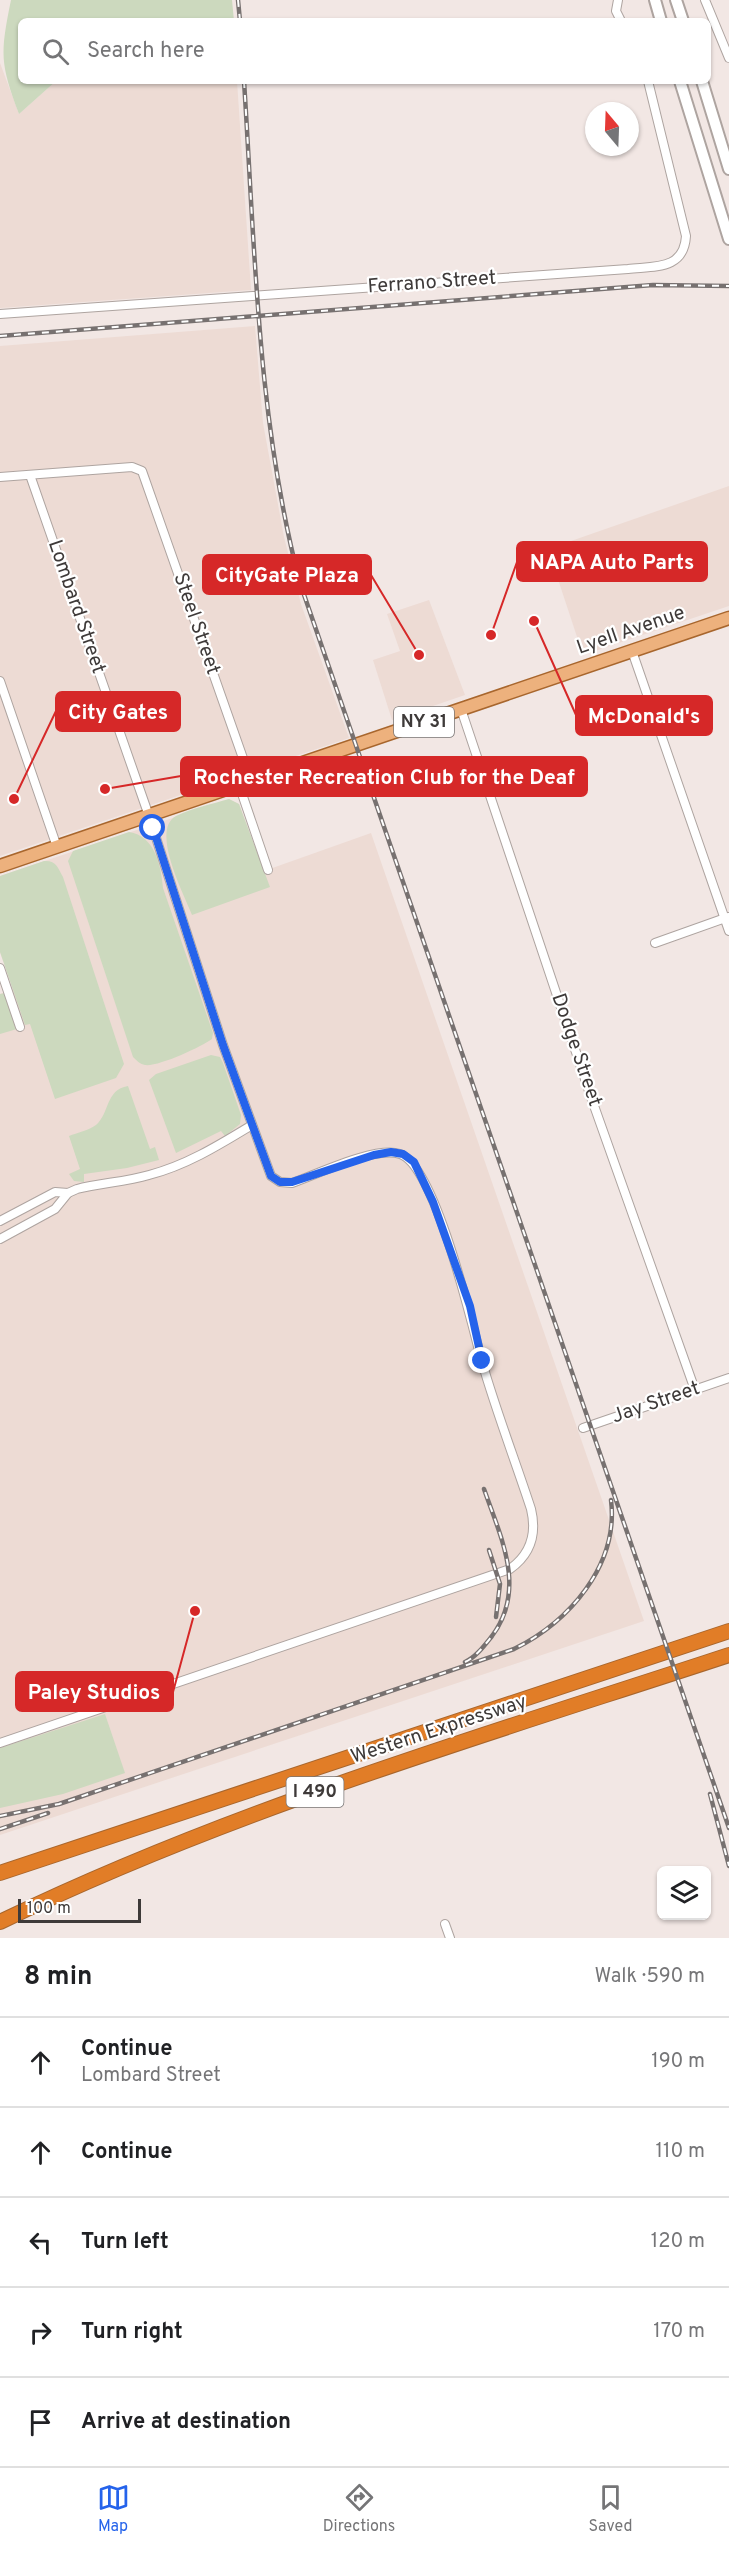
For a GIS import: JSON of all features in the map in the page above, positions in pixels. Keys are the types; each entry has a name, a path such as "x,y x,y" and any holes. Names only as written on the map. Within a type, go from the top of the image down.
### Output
{"highway":[{"path":"645,1659 729,1625"},
{"name":"Western Expressway","path":"0,1873 729,1631"},
{"name":"Western Expressway","path":"0,1923 107,1872 230,1822 729,1655"},
{"path":"638,1685 729,1664"}],"main road":[{"path":"655,0 660,18"},
{"path":"681,84 729,239"},
{"path":"703,84 729,169"},
{"name":"Lyell Avenue","path":"0,866 729,618"}],"street":[{"path":"618,0 616,11 620,18"},
{"path":"705,0 729,58"},
{"path":"720,36 729,33"},
{"name":"Ferrano Street","path":"0,314 605,271 673,263 682,255 686,236 649,84"},
{"name":"Steel Street","path":"30,475 139,469 144,474 251,781"},
{"path":"0,477 30,475"},
{"name":"Lombard Street","path":"0,1743 504,1571 526,1554 532,1542 534,1530 531,1509 482,1361 470,1306 433,1202 414,1162 403,1154 391,1152 374,1155 292,1182 280,1182 271,1176 223,1045 148,816 30,475"},
{"path":"632,651 727,917 729,932"},
{"path":"0,681 57,847"},
{"name":"Dodge Street","path":"461,709 597,1112 695,1390"},
{"path":"239,785 268,870"},
{"path":"655,943 727,917"},
{"path":"0,968 20,1027"},
{"path":"0,1221 55,1192 68,1193 85,1186 127,1180 168,1169 210,1150 252,1125"},
{"path":"0,1239 55,1209 68,1193"},
{"name":"Jay Street","path":"584,1428 729,1378"},
{"path":"445,1924 450,1938"}],"shaded area":[{"path":"0,63 19,114 53,84 237,84 251,290 0,308"},
{"path":"255,326 263,423 284,537 301,604 349,738 0,856 0,346"},
{"path":"729,486 729,606 583,655 548,549"},
{"path":"429,600 465,695 392,720 373,660 400,651 387,614"},
{"path":"229,799 239,804 264,871 371,833 644,1621 0,1835 0,994 13,989 0,952 0,876"}],"green space":[{"path":"11,0 232,0 234,18 18,18 18,84 53,84 19,114 5,70 5,33"},
{"path":"229,799 239,804 270,887 192,915 171,863 166,834 169,823 182,813"},
{"path":"129,832 145,839 155,853 163,888 213,1033 212,1039 199,1047 151,1065 142,1064 133,1057 68,861 73,851"},
{"path":"44,861 54,863 63,877 124,1064 116,1078 55,1099 30,1024 25,1025 0,952 0,876"},
{"path":"5,993 17,1029 0,1034 0,994"},
{"path":"211,1055 220,1057 223,1063 241,1115 240,1124 225,1136 221,1131 176,1153 149,1080 156,1074"},
{"path":"128,1086 150,1149 155,1147 159,1160 127,1168 84,1174 84,1182 74,1181 69,1174 80,1169 69,1136 96,1125 115,1092"},
{"path":"105,1714 125,1773 63,1794 0,1808 0,1748"}],"railway":[{"path":"238,0 240,18"},
{"path":"244,84 255,271 266,397 286,522 300,583 729,1828"},
{"path":"0,336 653,285 729,286"},
{"path":"465,1662 476,1654 492,1636 502,1618 508,1600 508,1563 484,1489"},
{"path":"0,1816 59,1804 514,1649 534,1638 553,1623 586,1589 607,1547 611,1524 611,1500"},
{"path":"489,1550 500,1584 496,1617"},
{"path":"710,1794 729,1866"},
{"path":"0,1829 48,1813"}],"place":[{"name":"McDonald's","path":"534,621"},
{"name":"NAPA Auto Parts","path":"491,635"},
{"name":"CityGate Plaza","path":"419,655"},
{"name":"Rochester Recreation Club for the Deaf","path":"105,789"},
{"name":"City Gates","path":"14,799"},
{"name":"Paley Studios","path":"195,1611"}],"route":[{"path":"153,828 223,1045 271,1176 280,1182 292,1182 374,1155 391,1152 403,1154 414,1162 433,1202 470,1306 482,1361"}]}
